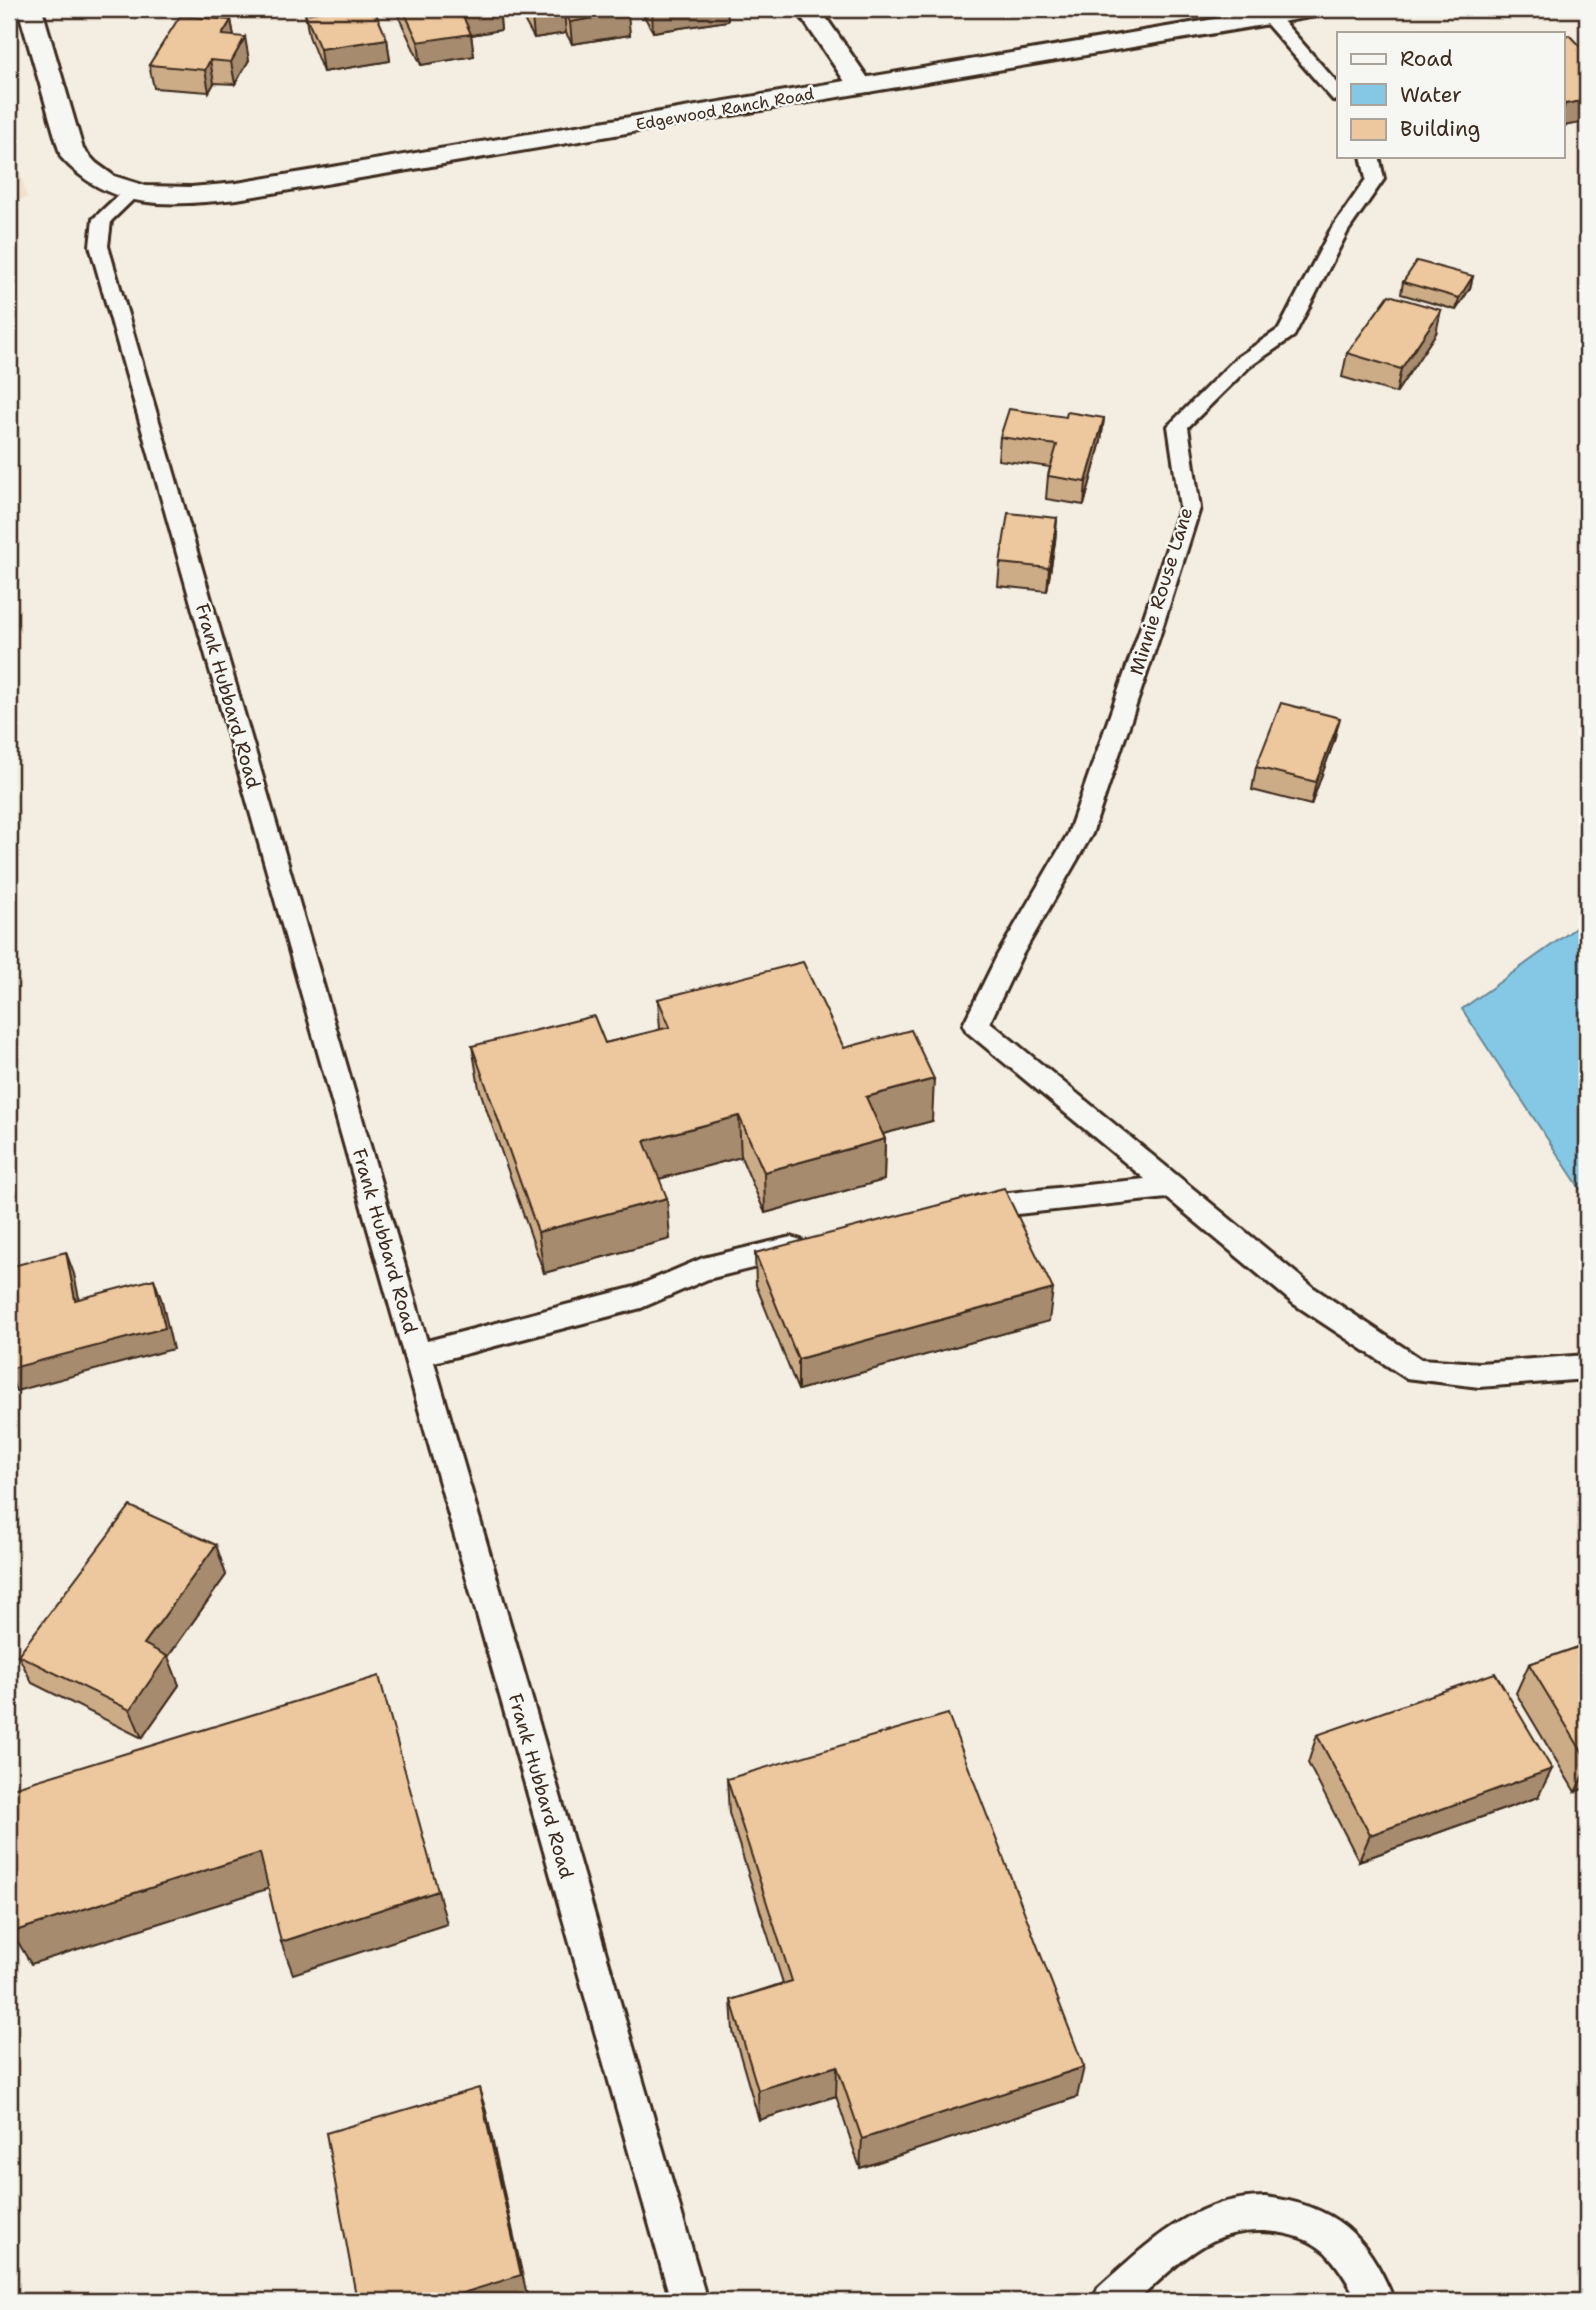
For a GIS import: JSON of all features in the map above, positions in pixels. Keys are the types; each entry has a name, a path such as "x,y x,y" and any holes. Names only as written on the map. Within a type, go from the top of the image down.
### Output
{"street":[{"name":"Edgewood Ranch Road","path":"30,9 70,151 83,169 106,184 158,196 237,191 1316,9"},
{"path":"808,9 861,87"}],"lane":[{"path":"1269,17 1337,94"},
{"name":"Minnie Rouse Lane","path":"1172,1187 976,1025 1009,956 1080,834 1148,638 1190,508 1178,426 1241,363 1287,332 1339,231 1375,179 1370,158"},
{"name":"Frank Hubbard Road","path":"132,192 102,219 99,246 689,2301"},
{"path":"960,1209 1172,1187 1304,1296 1416,1370 1479,1375 1587,1367"},
{"path":"418,1355 641,1297 703,1269 811,1243"},
{"path":"1111,2301 1197,2229 1232,2214 1284,2215 1333,2236 1368,2281 1376,2301"}],"shaded area":[{"path":"9,130 27,198 9,201"}],"water":[{"path":"1587,920 1587,1199 1462,1009"}],"building":[{"path":"337,9 374,9 387,39 320,49 305,14"},
{"path":"403,9 494,9 462,14 471,34 418,42"},
{"path":"528,9 626,9 628,12 570,22 564,11 532,16"},
{"path":"180,16 231,20 222,35 245,37 231,62 210,60 205,70 149,65"},
{"path":"1569,35 1587,54 1587,100 1565,104 1564,103 1564,36"},
{"path":"1417,261 1473,276 1459,298 1403,282"},
{"path":"1389,295 1441,310 1401,369 1347,353"},
{"path":"1009,409 1066,417 1067,412 1104,418 1086,482 1048,476 1057,445 1000,437"},
{"path":"1008,513 1057,518 1049,568 1000,563"},
{"path":"1281,703 1340,718 1316,782 1256,767"},
{"path":"803,962 844,1048 911,1030 934,1079 866,1097 885,1139 764,1172 739,1116 644,1141 667,1198 538,1232 472,1046 594,1016 605,1043 670,1027 658,999"},
{"path":"1004,1188 1053,1289 798,1359 755,1253"},
{"path":"66,1252 75,1300 154,1279 165,1328 9,1369 9,1267"},
{"path":"130,1506 216,1545 144,1644 167,1656 130,1710 18,1655"},
{"path":"1587,1644 1587,1760 1529,1664"},
{"path":"1495,1673 1552,1769 1370,1835 1317,1735"},
{"path":"379,1676 438,1891 281,1942 260,1853 12,1932 9,1911 9,1789"},
{"path":"948,1714 1084,2067 862,2139 837,2066 758,2090 731,2000 792,1981 727,1779"},
{"path":"479,2088 521,2275 437,2301 357,2301 326,2133"}]}
